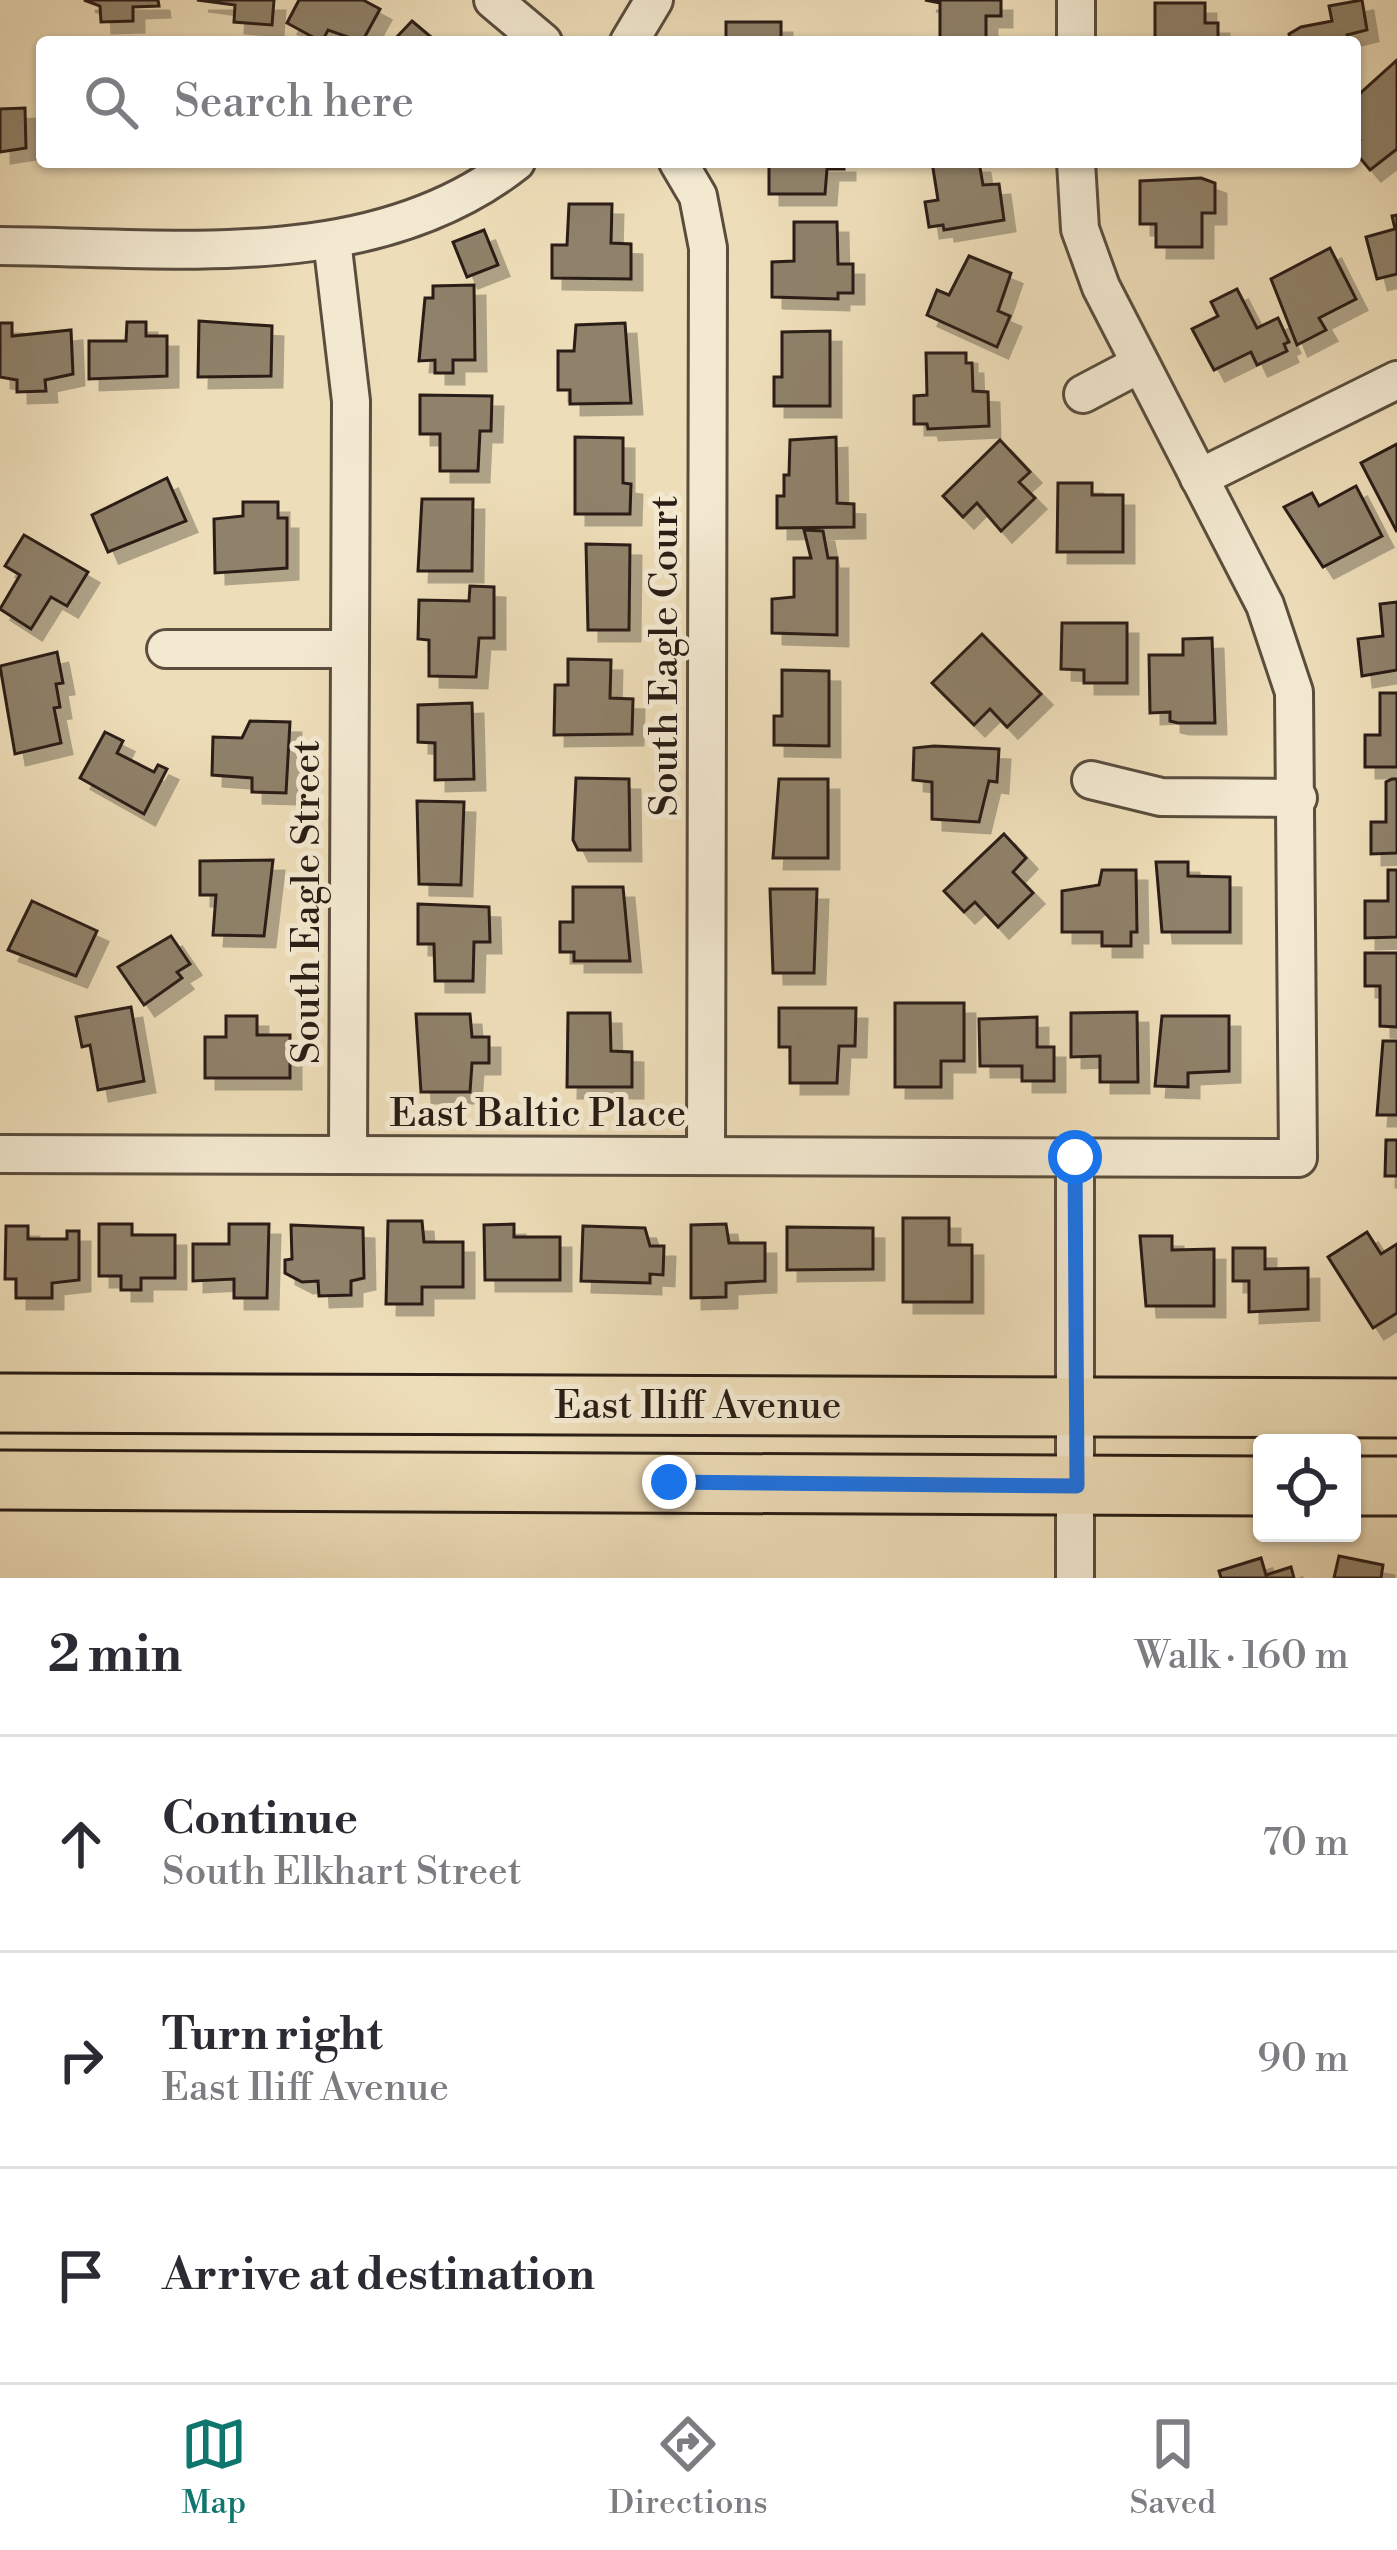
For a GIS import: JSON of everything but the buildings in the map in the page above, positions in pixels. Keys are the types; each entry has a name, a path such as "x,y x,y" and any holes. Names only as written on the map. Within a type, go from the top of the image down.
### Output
{"main road":[{"name":"East Iliff Avenue","path":"0,1403 1397,1408"},
{"name":"East Iliff Avenue","path":"0,1480 1253,1486"},
{"path":"1361,1486 1397,1486"}],"street":[{"path":"493,0 536,36"},
{"path":"633,36 654,0"},
{"path":"1076,0 1076,36"},
{"path":"0,247 254,247 332,241 443,205 505,168"},
{"name":"South Eagle Court","path":"682,168 698,196 708,248 706,1156"},
{"path":"1077,168 1083,241 1283,647 1294,692 1298,798 1161,797 1091,780"},
{"name":"South Eagle Street","path":"332,241 351,401 348,1155"},
{"path":"1083,394 1141,364"},
{"path":"1199,478 1397,380"},
{"path":"166,649 350,649"},
{"name":"East Baltic Place","path":"0,1154 1298,1158 1298,798"},
{"path":"1075,1157 1075,1578"}],"route":[{"path":"669,1482 1077,1486 1075,1157"}]}
